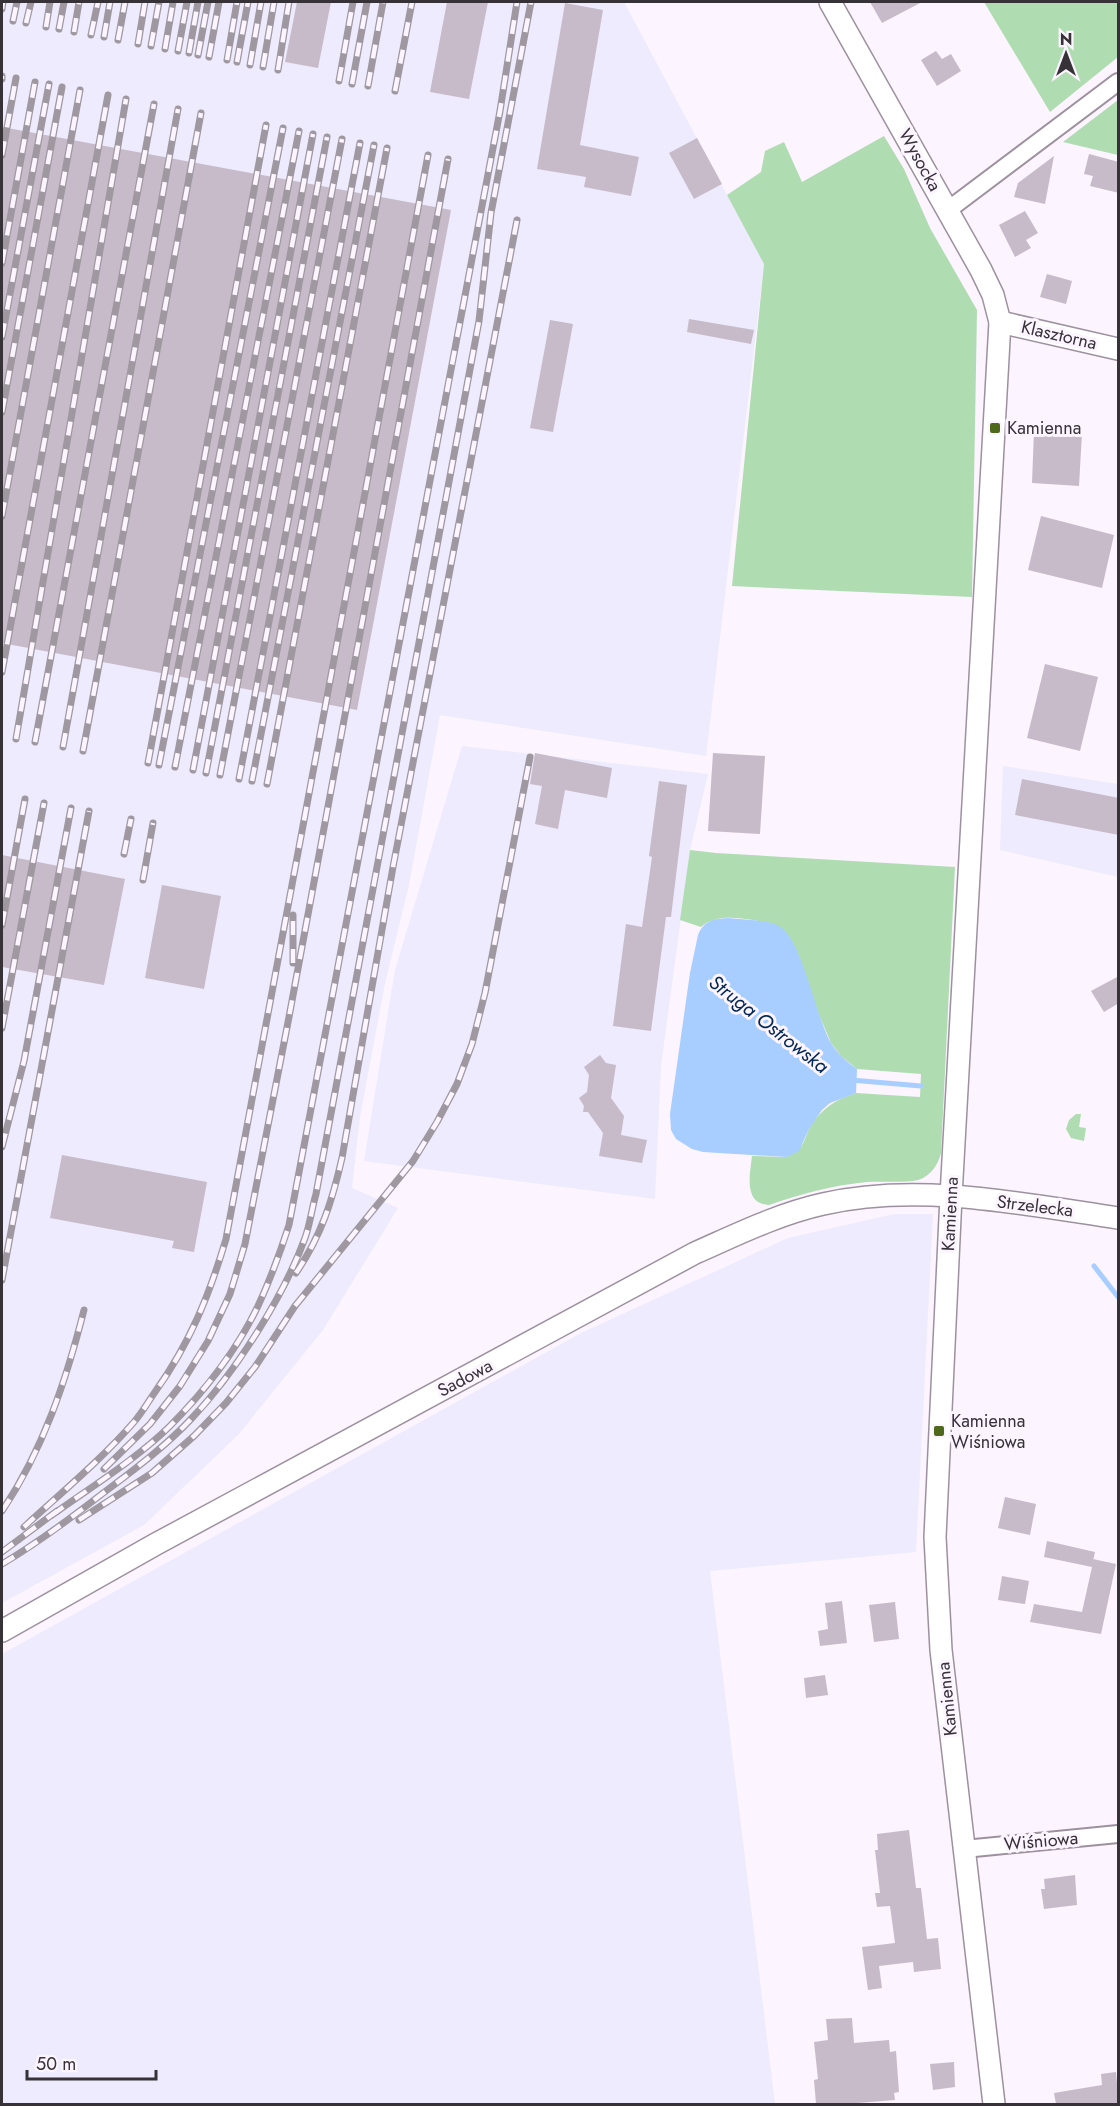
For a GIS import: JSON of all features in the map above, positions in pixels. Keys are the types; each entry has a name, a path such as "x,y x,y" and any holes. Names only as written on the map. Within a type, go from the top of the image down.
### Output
{"street":[{"name":"Wysocka","path":"830,2 948,210 993,295 1000,322"},
{"path":"948,210 1119,82"},
{"name":"Klasztorna","path":"1000,322 1119,349"},
{"name":"Kamienna","path":"994,2104 941,1650 936,1538 951,1196 1000,322"},
{"name":"Sadowa","path":"2,1631 156,1544 695,1253 753,1227 824,1204 892,1195 951,1196"},
{"name":"Strzelecka","path":"951,1196 1119,1218"},
{"name":"Wiśniowa","path":"964,1849 1119,1834"}],"shaded area":[{"path":"2,2 624,2 764,264 706,756 440,715 409,885 385,983 360,1117 352,1188 398,1208 323,1330 238,1435 144,1525 2,1603"},
{"path":"462,746 708,774 690,850 661,1066 655,1199 364,1161 395,970"},
{"path":"1003,766 1118,784 1118,877 1000,850"},
{"path":"894,1214 933,1214 916,1552 710,1571 775,2104 2,2104 2,1654 581,1333 788,1238"}],"green space":[{"path":"984,2 1118,2 1118,57 1050,112"},
{"path":"1118,100 1118,155 1063,142"},
{"path":"884,136 904,169 930,228 977,310 972,597 732,586 764,264 727,195 761,172 765,151 784,142 802,182"},
{"path":"690,850 955,867 941,1153 936,1166 927,1176 912,1181 842,1185 769,1205 755,1199 750,1187 752,1156 787,1157 791,1155 802,1145 810,1127 819,1115 849,1095 856,1093 920,1097 921,1074 857,1069 841,1056 831,1043 804,971 773,924 726,918 708,922 701,927 680,920"},
{"path":"1076,1114 1081,1114 1079,1127 1086,1128 1084,1141 1071,1138 1066,1129 1069,1120"}],"water":[{"path":"728,918 767,922 779,926 787,933 802,962 831,1043 843,1058 857,1069 856,1093 830,1103 822,1110 809,1129 799,1151 787,1157 703,1152 692,1149 676,1139 671,1130 670,1114 690,973 698,935 703,926 710,921"}],"building":[{"path":"297,2 331,2 318,68 285,62"},
{"path":"447,2 488,2 469,99 430,92"},
{"path":"870,2 922,2 882,23"},
{"path":"565,3 603,10 580,145 639,157 631,196 584,187 586,177 537,169"},
{"path":"936,51 942,59 951,54 961,71 937,86 921,60"},
{"path":"2,127 451,210 357,710 2,643"},
{"path":"697,138 722,184 694,199 669,153"},
{"path":"1089,154 1119,162 1119,193 1090,186 1093,176 1084,174"},
{"path":"1054,156 1045,204 1014,197 1018,183"},
{"path":"1025,211 1038,233 1026,240 1031,248 1015,257 999,225"},
{"path":"1047,274 1072,281 1066,304 1040,297"},
{"path":"689,319 754,330 751,344 687,332"},
{"path":"550,320 573,324 553,432 530,428"},
{"path":"1034,431 1082,433 1079,486 1032,483"},
{"path":"1041,516 1114,535 1102,588 1028,570"},
{"path":"1045,664 1098,677 1080,751 1027,738"},
{"path":"535,753 612,768 607,798 565,790 558,829 535,824 542,786 530,784"},
{"path":"713,753 765,756 760,834 708,831"},
{"path":"1022,779 1119,798 1119,835 1015,815"},
{"path":"659,781 687,785 671,917 666,917 651,1031 613,1026 626,924 642,927 652,857 649,856"},
{"path":"2,855 125,879 104,985 2,967"},
{"path":"162,885 221,896 204,989 145,978"},
{"path":"1119,976 1119,1003 1104,1012 1091,991"},
{"path":"600,1055 606,1063 616,1065 611,1098 624,1116 621,1135 647,1140 642,1163 599,1156 603,1133 588,1112 583,1112 584,1106 579,1098 587,1092 589,1075 584,1067"},
{"path":"62,1155 207,1182 194,1252 172,1248 174,1241 50,1218"},
{"path":"1005,1497 1036,1504 1030,1535 998,1528"},
{"path":"1047,1541 1095,1552 1093,1559 1116,1564 1101,1634 1030,1622 1034,1604 1082,1612 1092,1567 1044,1557"},
{"path":"1002,1576 1029,1581 1025,1604 998,1600"},
{"path":"842,1601 847,1643 820,1646 818,1631 828,1629 825,1603"},
{"path":"895,1602 899,1639 874,1642 869,1605"},
{"path":"825,1675 828,1695 806,1698 804,1678"},
{"path":"909,1830 916,1888 921,1888 927,1939 938,1938 941,1969 914,1972 913,1962 879,1966 882,1988 868,1990 862,1947 895,1943 890,1906 877,1907 875,1893 880,1893 875,1850 878,1850 877,1834"},
{"path":"1075,1875 1077,1905 1044,1909 1041,1889 1045,1889 1044,1879"},
{"path":"852,2018 854,2043 889,2040 890,2052 896,2051 899,2092 894,2093 895,2100 816,2104 814,2080 818,2079 814,2042 828,2040 826,2019"},
{"path":"954,2062 955,2087 933,2090 930,2064"},
{"path":"1116,2072 1119,2104 1056,2104 1054,2093 1102,2085 1101,2074"}],"waterway":[{"name":"Struga Ostrowska","path":"851,1080 921,1086"},
{"path":"1094,1266 1118,1297"}],"railway":[{"path":"2,9 3,2"},
{"path":"13,21 17,2"},
{"path":"26,23 31,2"},
{"path":"46,27 50,2"},
{"path":"59,29 64,2"},
{"path":"74,32 79,2"},
{"path":"91,35 98,2"},
{"path":"104,37 110,2"},
{"path":"118,40 125,2"},
{"path":"138,44 145,2"},
{"path":"151,46 159,2"},
{"path":"165,49 173,2"},
{"path":"178,51 187,2"},
{"path":"189,53 198,2"},
{"path":"198,55 208,2"},
{"path":"209,57 219,2"},
{"path":"227,60 237,2"},
{"path":"237,62 248,2"},
{"path":"250,65 261,2"},
{"path":"263,67 274,2"},
{"path":"278,70 289,2"},
{"path":"339,81 353,2"},
{"path":"352,84 367,2"},
{"path":"368,86 383,2"},
{"path":"395,91 412,2"},
{"path":"52,1515 156,1439 207,1385 230,1355 250,1322 275,1266 289,1225 500,111 517,2"},
{"path":"2,1564 51,1532 123,1478 159,1450 192,1418 225,1379 257,1333 285,1284 305,1238 316,1194 479,321 491,213 531,2"},
{"path":"2,155 16,78"},
{"path":"2,263 35,82"},
{"path":"2,337 49,84"},
{"path":"2,412 62,87"},
{"path":"2,516 80,90"},
{"path":"2,672 108,95"},
{"path":"16,739 126,99"},
{"path":"35,742 154,104"},
{"path":"63,747 178,109"},
{"path":"83,751 201,113"},
{"path":"148,763 266,125"},
{"path":"159,765 283,128"},
{"path":"175,767 299,131"},
{"path":"193,770 313,134"},
{"path":"206,773 327,137"},
{"path":"220,775 342,139"},
{"path":"239,779 360,143"},
{"path":"252,781 374,145"},
{"path":"267,784 387,148"},
{"path":"24,1527 108,1450 142,1411 188,1337 213,1280 226,1239 428,155"},
{"path":"104,1469 150,1424 180,1386 208,1341 230,1294 245,1244 448,159"},
{"path":"296,1273 325,1218 342,1158 393,867 517,220"},
{"path":"79,1520 152,1473 194,1436 226,1403 255,1367 295,1306 413,1161 437,1122 457,1084 472,1044 485,993 530,757"},
{"path":"2,925 25,799"},
{"path":"2,1028 44,803"},
{"path":"2,1147 24,1061 71,808"},
{"path":"2,1280 89,811"},
{"path":"124,854 131,819"},
{"path":"143,880 153,823"},
{"path":"293,915 293,963"},
{"path":"2,1511 30,1464 52,1414 84,1310"},
{"path":"2,1552 57,1511"}],"place":[{"name":"Kamienna","path":"995,428"},
{"name":"Kamienna Wiśniowa","path":"939,1431"}]}
